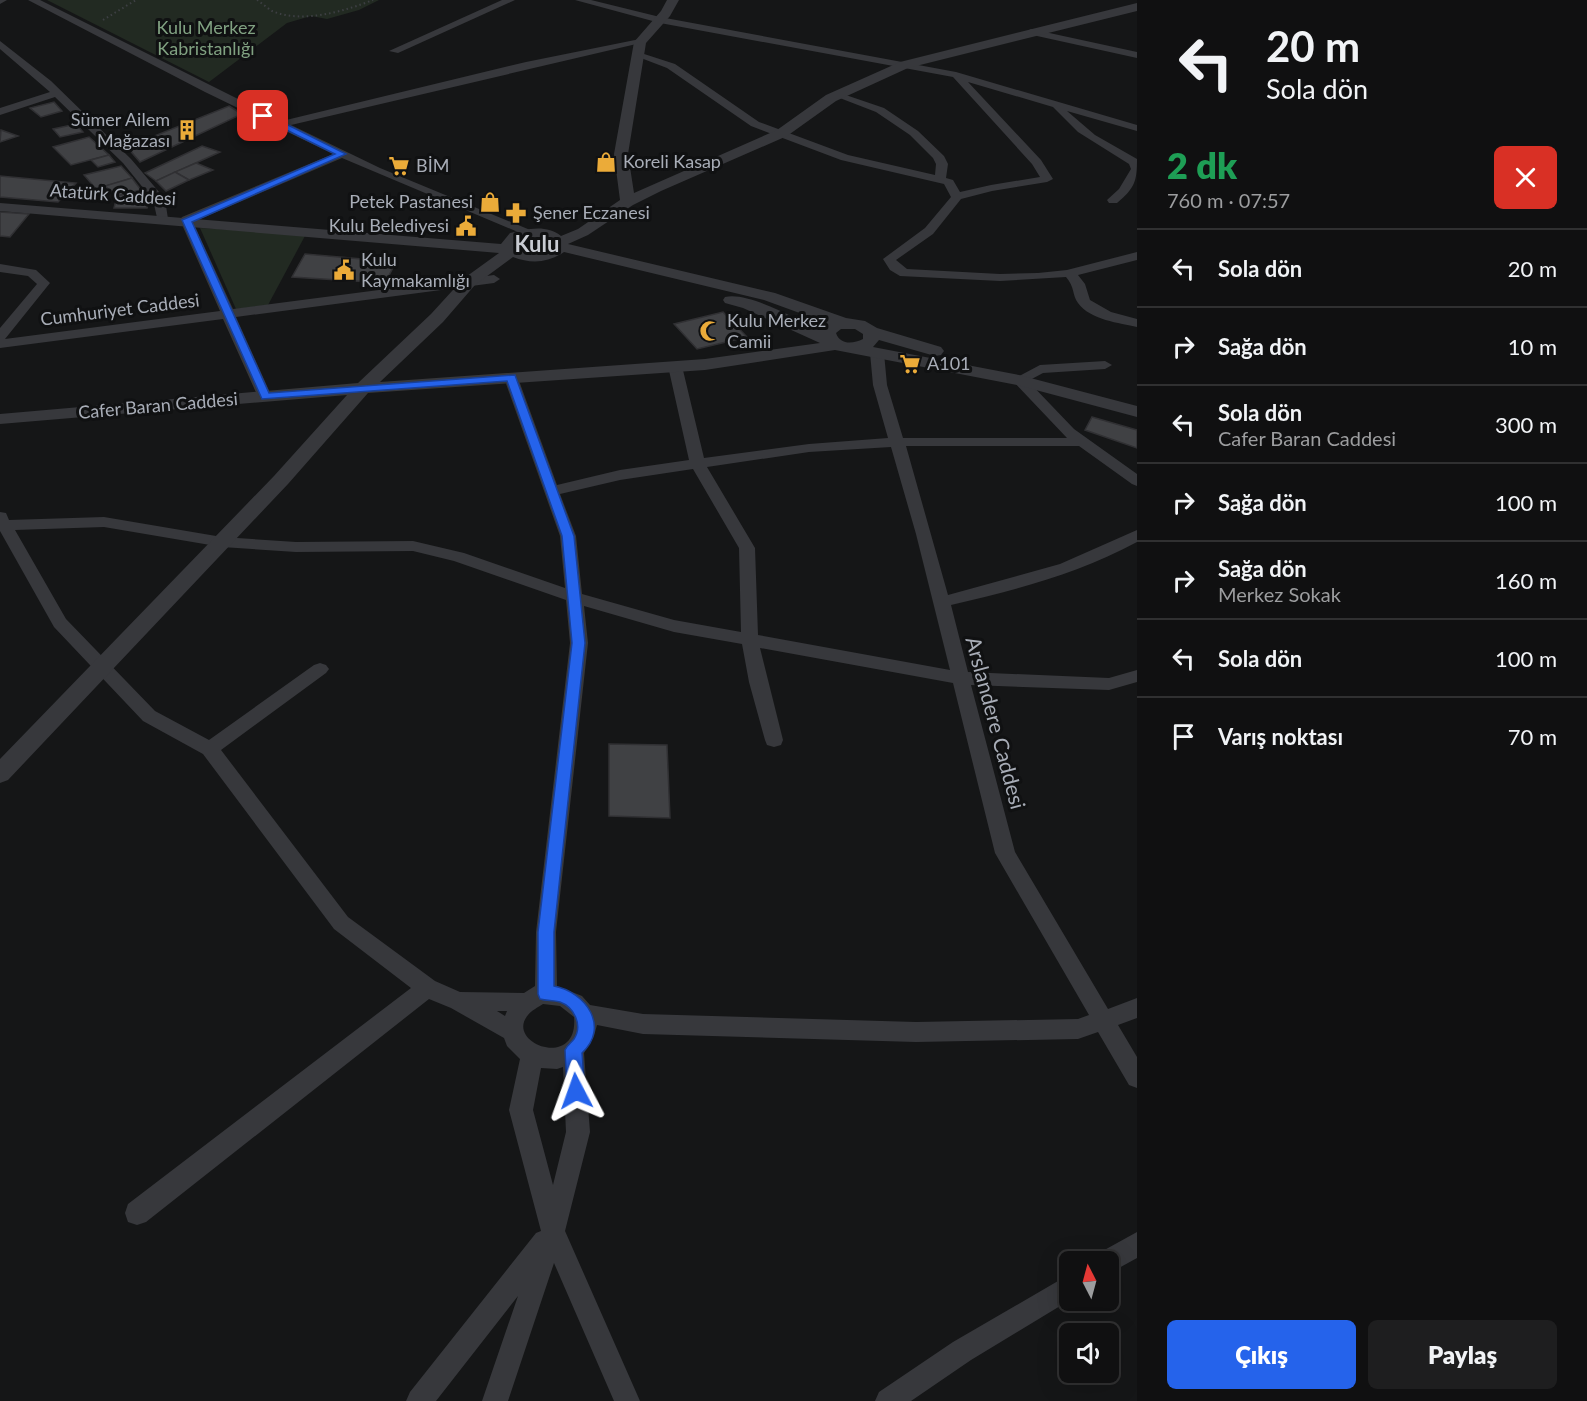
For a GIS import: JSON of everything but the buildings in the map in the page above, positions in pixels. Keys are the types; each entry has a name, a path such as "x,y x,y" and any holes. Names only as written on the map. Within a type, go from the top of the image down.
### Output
{"street":[{"path":"33,0 342,154 529,232 551,235 549,250"},
{"path":"394,51 510,0"},
{"path":"580,0 660,20 956,75 1137,128"},
{"path":"628,202 621,154 639,48 673,0"},
{"path":"437,318 494,279 584,232 628,202 782,133 837,95 904,65 1137,7"},
{"path":"1031,32 1137,55"},
{"path":"0,44 57,93 127,161 159,199 162,219"},
{"path":"281,124 515,67 639,48 671,66 755,124 845,158 949,182 957,197"},
{"path":"956,75 1037,162 1047,179 991,188 957,197 929,231 889,259 894,267 904,273 996,277 1069,273 1117,258 1137,256"},
{"path":"0,112 57,93"},
{"path":"837,95 880,110 914,133 942,164 940,180"},
{"path":"1056,104 1067,119 1090,137 1134,162 1137,169 1124,191 1113,200"},
{"path":"265,397 186,220 342,154"},
{"path":"1124,191 1137,196"},
{"name":"Atatürk Caddesi","path":"0,207 186,220 511,250 549,250"},
{"path":"0,774 222,542 363,388 437,318 468,282 511,250 509,243 511,240 529,232"},
{"path":"549,250 597,257 769,296 843,323 859,325 871,332 957,357 1019,380 1069,432 1137,481"},
{"path":"549,250 748,304 839,344 1019,380 1137,412"},
{"path":"0,268 32,273 44,283 0,337"},
{"path":"1069,273 1079,284 1084,302 1093,309 1137,323"},
{"name":"Cumhuriyet Caddesi","path":"0,344 494,279"},
{"path":"839,344 827,332 830,328 843,323"},
{"path":"786,356 839,344 860,347 871,341 871,332"},
{"path":"786,356 877,353"},
{"name":"Arslandere Caddesi","path":"877,353 879,377 941,602 1005,853 1137,1078"},
{"name":"Cafer Baran Caddesi","path":"0,419 363,388 786,356"},
{"path":"1019,380 1040,369 1105,365"},
{"path":"675,366 698,465 747,548 750,640 758,682 774,740"},
{"path":"512,378 568,536 579,643 546,932 546,994"},
{"path":"552,490 620,475 809,448 897,442 1083,442"},
{"path":"1,522 104,522 222,542 296,547 413,546 458,556 574,597 674,626 959,678 1109,684 1137,675"},
{"path":"1,522 60,623 148,716 210,749 341,923 427,988 459,1001 512,1031"},
{"path":"941,602 1051,575 1137,535"},
{"path":"210,749 320,669"},
{"path":"137,1213 427,988"},
{"path":"539,994 546,994 556,994 573,1000 583,1013 586,1028 580,1044 567,1055 550,1060 532,1056 518,1046 512,1031 514,1015 524,1002 539,994"},
{"path":"459,1001 524,1002"},
{"path":"583,1013 643,1024 916,1032 1078,1029 1137,1008"},
{"path":"495,1401 553,1231 578,1132 573,1050"},
{"path":"532,1056 521,1110 553,1231 627,1401"},
{"path":"419,1401 553,1231"},
{"path":"1119,1255 1137,1244"},
{"path":"888,1401 962,1351 1059,1293"}],"path":[{"path":"99,21 136,0"},
{"path":"257,0 273,11 289,15 338,11 373,0"}],"green space":[{"name":"Kulu Merkez Kabristanlığı","path":"47,0 379,0 359,10 327,19 311,16 287,23 209,82"},
{"path":"200,228 306,234 268,305 236,309"}],"place":[{"name":"Sümer Ailem Mağazası","path":"187,130"},
{"name":"Koreli Kasap","path":"606,162"},
{"name":"BİM","path":"399,166"},
{"name":"Petek Pastanesi","path":"490,202"},
{"name":"Şener Eczanesi","path":"516,213"},
{"name":"Kulu Belediyesi","path":"466,226"},
{"name":"Kulu Kaymakamlığı","path":"344,270"},
{"name":"Kulu Merkez Camii","path":"710,331"},
{"name":"A101","path":"910,364"}],"district":[{"name":"Kulu","path":"537,244"}],"route":[{"path":"263,116 342,154 186,220 265,397 512,378 568,536 579,643 546,932 546,994 556,994 573,1000 583,1013 586,1028 580,1044 573,1050 576,1091"}]}
